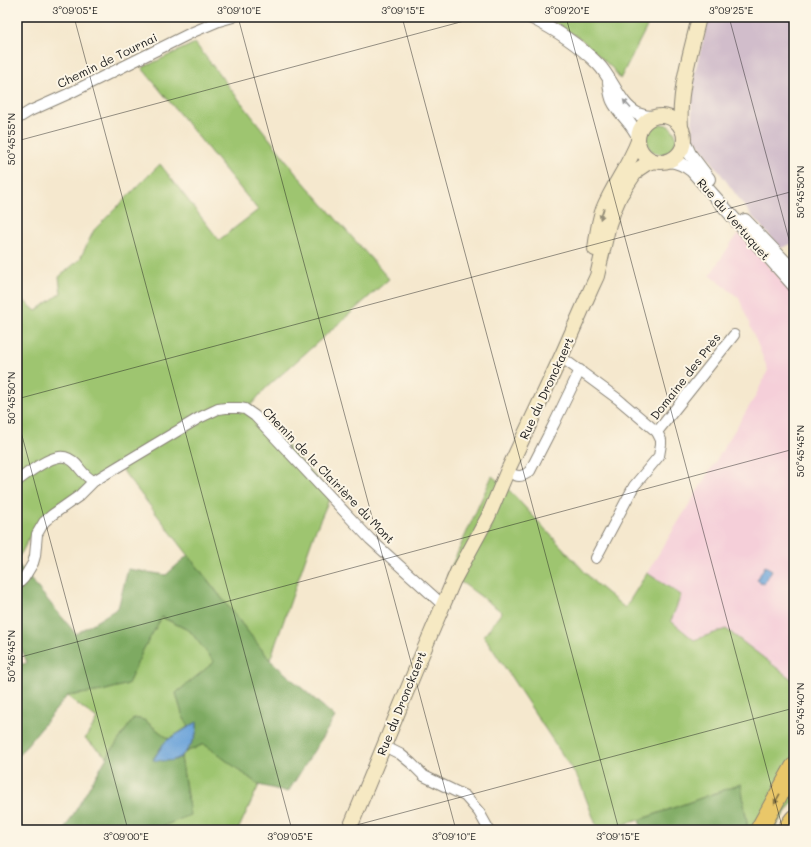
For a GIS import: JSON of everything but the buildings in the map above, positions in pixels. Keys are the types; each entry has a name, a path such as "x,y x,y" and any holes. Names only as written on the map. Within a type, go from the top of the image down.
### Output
{"highway":[{"path":"759,830 794,767"},
{"path":"786,830 794,819"}],"main road":[{"path":"686,67 670,108 666,113 649,119 642,125 639,132 638,139 640,148 647,158 654,161 669,161 679,153 682,148 682,96 686,67 699,17"},
{"path":"656,117 664,116 672,119 678,124 682,134"},
{"name":"Rue du Dronckaert","path":"584,304 590,280 597,229 601,214 631,156 638,139"},
{"name":"Rue du Dronckaert","path":"349,830 455,578 475,525 486,502 508,472 561,357 596,276 609,224 620,196 637,170 654,161"}],"street":[{"name":"Chemin de Tournai","path":"17,119 30,111 68,94 197,30 233,17"},
{"path":"530,17 548,26 576,45 599,65 628,107 643,116 656,117"},
{"path":"609,79 610,93 614,103 632,127 638,139"},
{"name":"Rue du Vertuquet","path":"682,134 690,154 700,168 749,224 794,271"},
{"name":"Rue du Vertuquet","path":"669,161 682,164 692,172 794,286"},
{"name":"Domaine des Près","path":"657,432 734,335"},
{"name":"Domaine des Près","path":"561,357 580,370 657,432 662,444 659,456 634,486 596,558"},
{"path":"508,472 517,476 524,476 530,470 580,370"},
{"name":"Chemin de la Clairière du Mont","path":"17,585 24,578 33,563 37,534 44,522 79,496 94,481 209,413 226,408 239,408 245,409 255,416 370,539 443,605"},
{"path":"17,481 46,462 58,457 71,460 86,476 94,481"},
{"path":"384,746 400,754 424,776 465,796 479,812 489,830"}],"shaded area":[{"path":"709,17 794,17 794,243 781,248 751,215 693,136 691,88"},
{"path":"738,233 794,294 794,681 726,629 694,640 671,621 681,595 647,573 755,397 768,370 739,298 710,275"}],"green space":[{"path":"545,17 652,17 620,79 613,69 581,39"},
{"path":"195,43 300,178 389,279 265,389 250,406 333,495 328,502 314,534 270,660 126,475 118,462 49,515 32,532 17,559 17,295 36,311 61,293 59,277 80,259 94,230 160,164 219,240 258,210 142,68"},
{"path":"661,124 667,125 675,133 675,145 667,153 661,154 655,153 647,145 646,139 647,133 655,125"},
{"path":"492,476 509,490 595,583 625,608 647,573 681,595 671,621 694,640 726,629 794,681 794,800 773,830 748,830 741,784 639,820 598,830 579,780 484,636 502,612 464,584 447,576"},
{"path":"188,555 270,660 335,717 288,792 259,785 204,744 186,752 196,735 197,723 189,726 183,717 176,693 214,662 190,631 162,617 143,650 128,684 102,691 67,696 17,757 17,665 27,663 17,637 17,563 76,634 118,608 128,569 166,575"},
{"path":"161,617 190,631 215,662 176,693 183,717 189,726 169,739 144,720 134,718 107,757 85,739 97,719 67,696 102,691 128,684 143,650"},
{"path":"134,718 144,720 169,739 164,743 153,759 175,760 181,757 190,815 161,827 158,830 64,830 107,757"},
{"path":"204,744 259,785 238,830 158,830 161,827 189,815 181,757 186,752"},
{"path":"741,784 748,830 642,830 639,820"}],"water":[{"path":"765,566 772,570 764,584 757,580"},
{"path":"197,722 195,736 191,744 179,758 170,761 153,760 164,743"}]}
